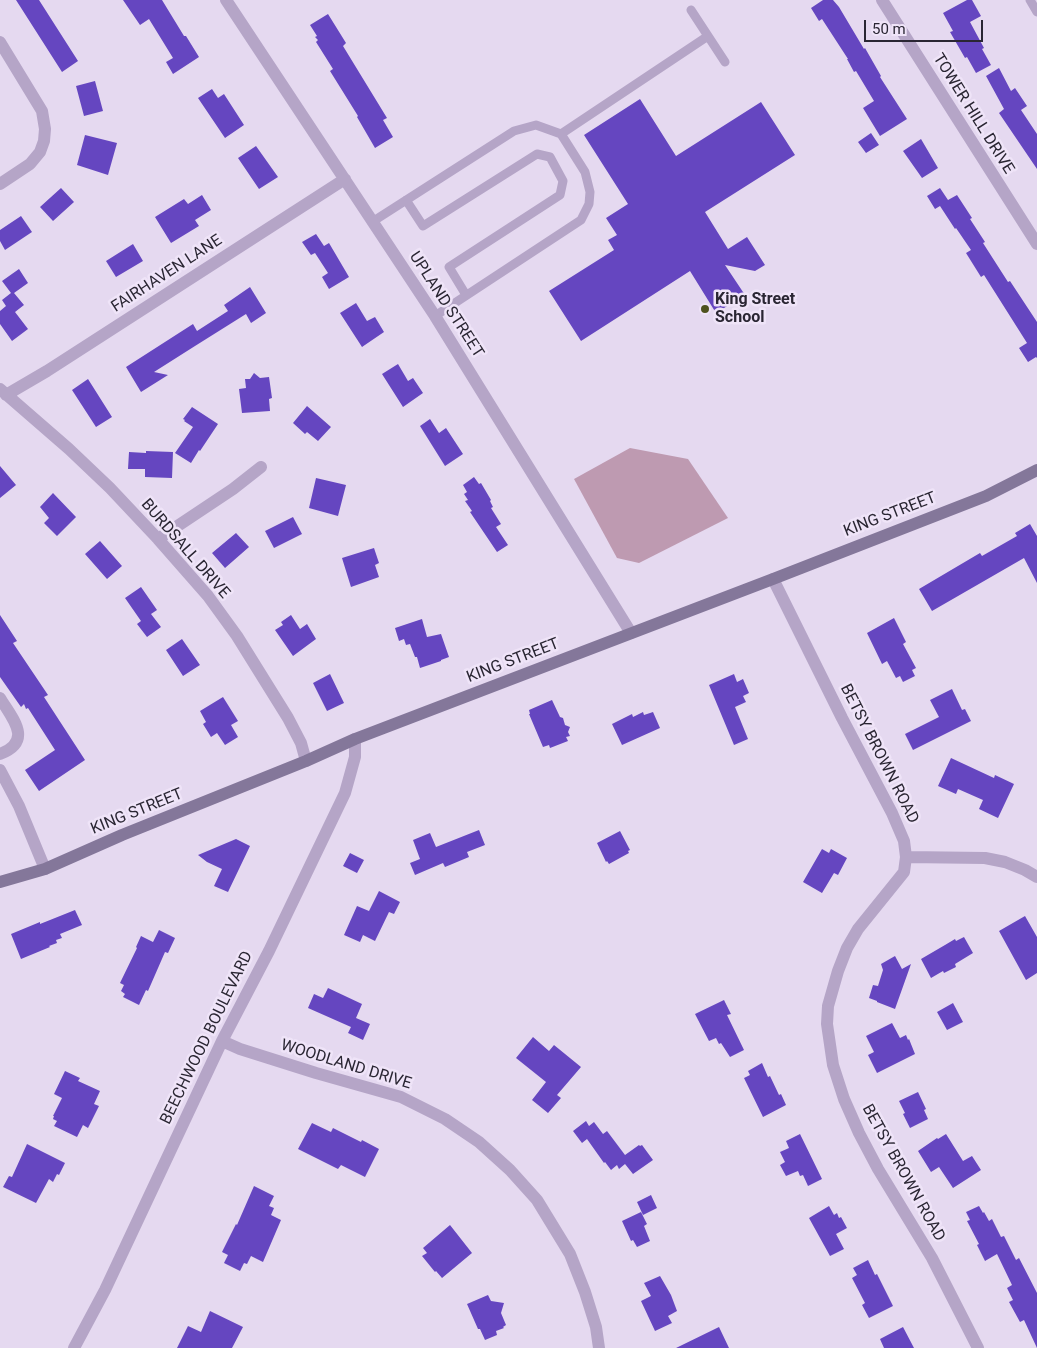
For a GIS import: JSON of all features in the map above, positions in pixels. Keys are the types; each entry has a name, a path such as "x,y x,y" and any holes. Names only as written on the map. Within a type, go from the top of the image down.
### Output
{"main road":[{"name":"KING STREET","path":"0,882 45,869 122,834 306,761 354,739 986,496 1037,470"}],"street":[{"name":"UPLAND STREET","path":"226,0 435,316 631,633"},
{"name":"TOWER HILL DRIVE","path":"882,0 1037,244"},
{"path":"0,42 42,111 45,130 44,142 40,152 30,164 0,184"},
{"name":"FAIRHAVEN LANE","path":"3,392 47,371 345,179"},
{"name":"BURDSALL DRIVE","path":"3,392 69,449 110,488 208,596 237,636 288,718 301,743 306,761"},
{"path":"158,539 261,467"},
{"name":"BETSY BROWN ROAD","path":"773,579 892,813 904,841 906,857 904,872 858,929 847,948 838,971 828,1006 827,1024 834,1066 844,1100 859,1133 878,1169 932,1258 978,1348"},
{"path":"0,698 18,727 18,735 16,742 8,751 0,754"},
{"name":"BEECHWOOD BOULEVARD","path":"74,1348 105,1290 222,1041 345,793 355,757 354,739"},
{"path":"0,770 19,806 45,869"},
{"path":"906,857 985,858 1005,862 1037,877"},
{"name":"WOODLAND DRIVE","path":"222,1041 249,1052 316,1073 401,1097 445,1119 479,1142 510,1170 537,1200 570,1254 588,1301 596,1327 599,1348"}],"lane":[{"path":"1030,0 1037,12"},
{"path":"691,10 725,62"},
{"path":"561,134 708,36"},
{"path":"372,222 514,131 536,125 561,134 586,172 590,192 589,204 581,220 435,316"},
{"path":"406,200 423,226 537,154 550,158 564,181 560,195 449,267 466,295"}],"shaded area":[{"path":"630,448 688,459 728,518 639,563 617,558 574,479"}],"building":[{"path":"16,0 39,0 78,61 62,72"},
{"path":"123,0 162,0 199,57 173,74 166,62 173,58 149,19 140,25"},
{"path":"823,0 833,0 839,7 907,119 880,136 863,108 874,101 822,19 819,21 811,8"},
{"path":"967,0 972,0 981,16 970,22 991,65 976,73 950,32 953,31 943,13"},
{"path":"328,14 346,43 343,46 387,118 383,120 393,137 375,148 330,71 333,69 316,42 318,40 315,37 317,36 310,25"},
{"path":"999,68 1011,91 1015,88 1027,106 1021,110 1037,134 1037,169 999,113 1004,109 986,76"},
{"path":"95,81 103,111 84,116 76,86"},
{"path":"212,89 218,98 224,94 244,125 225,138 198,98"},
{"path":"640,99 676,156 761,102 795,155 705,212 728,249 747,237 765,265 755,271 725,265 745,295 716,313 690,271 581,341 549,291 614,250 608,240 617,235 606,218 628,204 584,135"},
{"path":"871,133 879,145 866,153 858,142"},
{"path":"85,135 117,143 108,175 77,165"},
{"path":"921,139 938,168 922,178 903,151"},
{"path":"256,146 278,177 259,189 238,158"},
{"path":"61,188 74,202 53,221 40,207"},
{"path":"940,188 948,200 957,195 985,242 983,243 1037,322 1037,358 1028,362 1019,348 1027,343 984,275 981,277 966,253 971,250 940,206 935,209 927,196"},
{"path":"202,195 211,210 195,220 199,226 171,243 155,217 184,199 188,204"},
{"path":"21,216 32,232 5,250 0,241 0,230"},
{"path":"316,234 324,246 329,243 349,277 329,289 322,277 328,273 315,253 311,255 302,242"},
{"path":"133,244 143,261 116,277 106,261"},
{"path":"19,269 28,283 14,293 24,305 15,312 28,329 12,341 0,324 0,311 6,306 2,300 11,293 2,281"},
{"path":"250,287 266,313 251,323 246,314 195,346 154,372 168,375 141,392 126,367 193,324 197,331 228,311 224,305"},
{"path":"356,303 367,321 375,317 384,332 362,347 340,313"},
{"path":"398,364 408,381 413,378 423,393 403,407 382,374"},
{"path":"254,373 260,378 269,377 272,398 269,399 270,411 242,413 239,389 246,388 245,379 250,379"},
{"path":"88,379 112,417 96,427 72,390"},
{"path":"307,406 331,427 318,441 307,432 305,434 293,423"},
{"path":"192,407 218,424 191,463 175,453 193,427 183,419"},
{"path":"430,419 439,433 446,428 463,454 445,466 420,426"},
{"path":"146,451 173,452 172,478 145,477 145,469 128,469 129,452 146,453"},
{"path":"0,466 16,485 0,498"},
{"path":"474,477 479,484 481,483 491,500 493,507 491,508 501,524 496,527 508,545 497,552 470,512 472,511 465,501 468,500 464,494 467,492 463,485"},
{"path":"316,478 346,485 338,516 309,508"},
{"path":"53,493 76,517 57,536 44,523 49,518 40,507"},
{"path":"293,517 302,534 274,548 265,531"},
{"path":"1030,524 1037,536 1037,583 1024,558 932,611 919,589 980,553 982,556 1017,536 1015,533"},
{"path":"236,533 249,547 225,568 212,553"},
{"path":"100,541 122,566 107,579 85,554"},
{"path":"374,548 379,563 375,565 379,577 351,587 342,558"},
{"path":"141,587 157,610 151,614 161,627 147,637 137,624 141,621 125,598"},
{"path":"0,615 17,641 13,643 48,695 44,697 85,760 39,791 25,770 55,750 28,708 26,709 24,704 21,707 0,677"},
{"path":"291,615 300,629 307,624 316,639 293,656 275,630 283,625 281,622"},
{"path":"894,618 906,642 903,644 916,668 912,670 915,676 903,682 900,676 896,678 887,661 882,664 867,633"},
{"path":"422,619 427,637 441,634 449,657 420,668 410,644 406,645 404,639 399,641 395,628"},
{"path":"182,639 200,665 183,676 166,650"},
{"path":"330,674 344,703 327,711 313,683"},
{"path":"734,674 737,682 743,679 749,693 743,696 746,702 735,707 748,739 734,745 709,685"},
{"path":"952,689 962,710 965,709 971,721 913,750 905,734 939,717 930,700"},
{"path":"223,697 238,721 231,725 238,737 225,745 217,733 211,737 203,724 206,722 200,711"},
{"path":"552,700 565,725 570,727 568,732 570,736 566,737 568,741 550,748 549,745 543,747 529,710"},
{"path":"643,712 644,715 653,712 660,728 622,745 612,724 632,714 633,717"},
{"path":"951,758 994,778 995,775 1014,784 998,818 979,809 983,800 958,789 956,794 938,786"},
{"path":"479,830 485,845 467,852 469,857 445,867 443,863 415,875 410,863 420,859 413,840 430,833 436,847"},
{"path":"620,831 630,850 628,851 629,853 609,864 606,862 597,843"},
{"path":"236,839 250,846 228,892 214,886 222,869 207,862 198,855"},
{"path":"822,849 829,853 831,849 847,858 838,875 834,873 822,893 803,882"},
{"path":"350,853 364,860 357,873 343,866"},
{"path":"379,891 400,902 394,914 389,912 375,941 363,935 360,942 344,935 357,906 369,911"},
{"path":"75,910 82,925 60,934 62,938 56,940 57,943 50,947 21,959 11,934"},
{"path":"1025,916 1037,937 1037,973 1026,980 999,931"},
{"path":"159,930 175,938 168,953 165,952 148,991 146,990 139,1005 123,997 125,994 121,991 124,985 120,983 141,936 153,942"},
{"path":"964,937 973,953 955,964 956,967 944,973 943,971 931,978 921,959 955,939 956,941"},
{"path":"895,956 902,969 911,964 895,1009 869,998 873,985 878,986 883,970 881,964"},
{"path":"328,988 362,1004 356,1018 370,1024 363,1040 348,1033 351,1027 308,1008 314,994 323,998"},
{"path":"724,1000 731,1014 727,1015 744,1050 730,1057 716,1038 709,1041 695,1014"},
{"path":"953,1003 963,1022 947,1030 937,1012"},
{"path":"892,1023 900,1038 906,1035 909,1039 915,1054 877,1073 868,1055 874,1052 866,1036"},
{"path":"533,1037 549,1051 554,1045 581,1067 557,1095 561,1098 548,1113 532,1100 546,1082 516,1058"},
{"path":"762,1063 768,1077 770,1076 786,1105 763,1117 744,1078 750,1075 748,1071"},
{"path":"65,1071 80,1078 78,1081 100,1091 94,1104 99,1106 88,1128 83,1125 77,1137 54,1126 57,1121 53,1119 53,1116 62,1098 54,1094"},
{"path":"918,1092 926,1109 924,1110 928,1119 910,1128 899,1101"},
{"path":"586,1121 589,1126 594,1122 603,1134 607,1131 625,1155 639,1145 642,1145 653,1160 633,1174 625,1164 619,1169 617,1165 611,1170 587,1139 582,1143 573,1131"},
{"path":"312,1123 331,1132 333,1128 379,1149 365,1177 341,1165 338,1169 298,1149"},
{"path":"800,1134 822,1179 808,1186 803,1175 800,1176 798,1171 786,1176 780,1165 785,1162 780,1152 789,1148 786,1141"},
{"path":"946,1134 963,1161 972,1156 981,1170 953,1188 939,1167 931,1172 918,1151"},
{"path":"27,1144 65,1163 53,1182 49,1179 36,1203 3,1187 9,1176 12,1177"},
{"path":"254,1186 274,1196 269,1206 274,1208 271,1215 281,1220 263,1262 251,1256 247,1264 244,1263 240,1271 224,1263 228,1255 222,1252 237,1225"},
{"path":"651,1195 657,1208 643,1215 637,1202"},
{"path":"829,1206 834,1215 837,1213 839,1218 841,1217 847,1228 836,1234 844,1249 830,1256 809,1218"},
{"path":"979,1206 989,1221 992,1219 1001,1237 1004,1236 1016,1260 1019,1258 1037,1293 1037,1348 1024,1320 1020,1322 1009,1302 1013,1300 1007,1288 1012,1285 997,1254 985,1261 977,1245 979,1244 967,1221 970,1220 966,1212"},
{"path":"641,1212 647,1224 644,1226 650,1241 637,1247 633,1240 631,1241 622,1221"},
{"path":"450,1225 472,1253 442,1278 422,1256 427,1253 423,1248"},
{"path":"868,1260 893,1306 869,1318 862,1305 865,1303 852,1278 857,1275 853,1268"},
{"path":"660,1276 671,1295 677,1311 668,1316 672,1323 655,1331 641,1301 651,1296 644,1283"},
{"path":"488,1295 491,1301 504,1303 501,1313 506,1325 504,1328 496,1331 497,1335 485,1340 467,1304"},
{"path":"210,1311 243,1327 232,1348 177,1348 188,1326 201,1332"},
{"path":"719,1327 729,1348 676,1348"},
{"path":"903,1327 914,1348 884,1348 880,1339"}],"place":[{"name":"King Street School","path":"705,309"}]}
